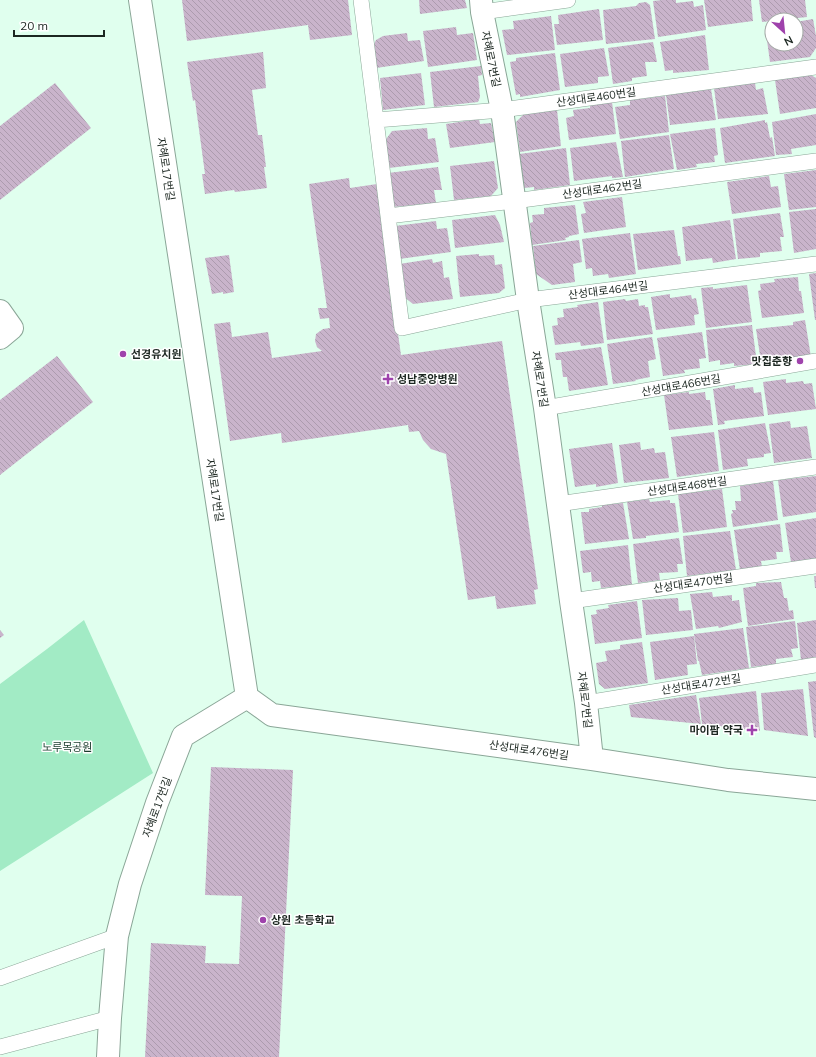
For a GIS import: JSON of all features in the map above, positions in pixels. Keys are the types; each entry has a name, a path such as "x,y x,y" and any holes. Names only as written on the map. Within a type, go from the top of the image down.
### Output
{"street":[{"name":"자혜로17번길","path":"108,1057 117,936 130,884 157,803 183,736 246,697 140,0"},
{"name":"자혜로7번길","path":"481,6 502,110 586,703 592,759"},
{"path":"0,311 12,328 0,338"},
{"name":"산성대로476번길","path":"246,697 272,715 592,759 728,780 816,789"}],"lane":[{"path":"361,0 388,216"},
{"path":"481,6 568,0"},
{"name":"산성대로460번길","path":"376,120 502,110 816,67"},
{"name":"산성대로462번길","path":"388,216 816,161"},
{"name":"산성대로464번길","path":"388,216 402,328 528,300 816,264"},
{"name":"산성대로466번길","path":"545,408 816,361"},
{"name":"산성대로468번길","path":"558,504 816,467"},
{"name":"산성대로470번길","path":"571,601 816,566"},
{"name":"산성대로472번길","path":"586,703 816,665"},
{"path":"0,978 117,936"},
{"path":"0,1047 110,1018"}],"green space":[{"name":"노루목공원","path":"84,620 153,773 0,871 0,684"}],"building":[{"path":"182,0 348,0 352,35 310,40 308,25 187,41"},
{"path":"419,0 465,0 467,8 420,14"},
{"path":"676,0 676,3 693,1 694,7 703,5 706,30 658,37 653,1"},
{"path":"704,0 751,0 753,21 708,27"},
{"path":"759,0 805,0 807,17 804,17 804,12 764,12 764,22 762,22"},
{"path":"646,2 650,5 655,39 606,44 603,10 636,6 639,3"},
{"path":"599,9 603,40 557,45 554,24 559,24 558,15"},
{"path":"551,16 555,50 507,55 502,30 514,29 513,21"},
{"path":"813,19 816,36 816,48 810,57 770,62 769,52 804,52 804,21"},
{"path":"456,27 457,35 473,33 477,60 428,67 423,31"},
{"path":"407,33 408,41 420,40 424,61 376,68 373,46 376,40 383,36"},
{"path":"705,35 709,70 673,73 673,70 665,71 660,42"},
{"path":"653,42 657,62 645,62 647,76 632,78 632,81 613,84 608,48"},
{"path":"604,48 609,76 598,77 598,83 565,87 560,54"},
{"path":"263,52 266,88 252,90 258,135 262,135 267,188 205,194 202,174 205,174 195,100 193,101 187,62"},
{"path":"555,53 560,90 520,97 520,94 516,95 510,62 516,61 516,58"},
{"path":"481,66 482,75 478,76 480,97 478,102 434,107 430,72"},
{"path":"421,73 425,105 383,110 380,78"},
{"path":"811,75 816,78 816,108 780,114 775,80"},
{"path":"55,83 91,128 0,200 0,126"},
{"path":"755,83 756,90 763,88 768,114 718,119 714,88"},
{"path":"711,89 716,120 670,125 666,95"},
{"path":"665,96 669,132 620,139 615,107 630,105 630,100"},
{"path":"612,102 616,134 569,140 566,118 574,116 573,110 590,108 590,105"},
{"path":"557,110 561,146 520,152 516,122 524,114"},
{"path":"816,114 816,145 791,149 792,154 776,155 772,122"},
{"path":"479,119 480,124 491,123 495,142 450,148 446,124"},
{"path":"765,120 765,123 767,122 770,138 772,137 775,156 725,163 720,128"},
{"path":"427,128 428,139 435,138 439,162 389,168 384,142 392,131"},
{"path":"715,128 718,155 714,156 715,162 696,164 697,167 677,170 670,134"},
{"path":"669,135 674,169 625,177 621,141"},
{"path":"616,142 623,177 612,178 612,176 574,181 570,148"},
{"path":"566,148 570,185 534,190 534,187 524,188 519,154"},
{"path":"494,161 498,188 491,196 454,200 450,166"},
{"path":"438,167 442,190 434,190 436,203 393,207 388,173"},
{"path":"816,170 816,207 789,210 784,174"},
{"path":"769,176 771,187 778,186 781,207 732,214 727,182"},
{"path":"349,178 350,188 377,184 401,355 502,341 538,589 534,590 536,604 497,609 495,596 468,600 446,454 431,449 423,440 419,431 409,432 408,425 282,443 281,433 230,441 214,324 230,322 232,337 268,332 272,358 322,351 317,347 315,341 316,334 323,329 330,328 329,318 320,319 318,308 327,308 309,184"},
{"path":"622,197 626,227 584,233 581,214 586,213 583,202"},
{"path":"575,205 579,234 569,236 565,238 566,240 532,245 530,223 533,222 532,215 544,214 544,208"},
{"path":"816,209 816,249 794,253 789,212"},
{"path":"780,213 784,237 780,237 782,251 760,253 760,257 738,259 733,219"},
{"path":"495,215 500,225 504,242 455,248 452,220"},
{"path":"730,220 736,259 713,263 712,258 686,261 682,227"},
{"path":"436,221 437,229 447,228 451,252 399,259 395,226"},
{"path":"674,230 678,256 680,256 681,264 638,270 633,234"},
{"path":"630,233 636,274 609,278 608,274 593,276 592,268 586,269 582,239"},
{"path":"579,240 582,262 573,264 575,282 552,285 536,274 533,246"},
{"path":"479,254 479,256 494,255 495,265 502,264 505,288 499,293 460,297 456,256"},
{"path":"229,255 234,292 212,294 205,258"},
{"path":"432,259 433,263 442,261 444,278 449,277 453,299 413,304 403,296 399,264"},
{"path":"816,273 816,320 815,320 809,274"},
{"path":"798,277 799,291 801,291 804,313 762,318 758,291 761,290 760,284 775,282 774,279"},
{"path":"747,285 752,322 706,328 701,288 713,287 713,289"},
{"path":"670,294 670,298 691,295 692,299 696,298 699,314 694,315 695,325 656,330 651,297"},
{"path":"625,299 626,301 638,299 639,306 645,305 645,307 648,307 653,334 607,340 603,302"},
{"path":"598,302 604,343 581,346 580,342 555,345 552,326 558,325 557,318 564,317 563,309"},
{"path":"805,320 811,357 761,362 756,329 793,325 793,322"},
{"path":"752,325 757,364 734,366 734,363 720,365 720,360 709,362 706,330"},
{"path":"702,332 706,358 699,359 700,368 684,370 685,373 663,376 657,338"},
{"path":"652,337 656,359 648,361 650,377 635,380 636,381 613,384 607,344"},
{"path":"601,347 608,385 569,391 567,377 563,377 561,360 556,360 555,353"},
{"path":"57,356 93,402 0,475 0,400"},
{"path":"786,379 786,383 803,381 804,384 812,383 816,409 768,415 763,382"},
{"path":"735,385 735,389 753,387 754,393 761,392 764,416 724,421 725,424 718,425 713,389"},
{"path":"689,392 689,394 705,392 706,400 710,400 713,425 669,430 664,395"},
{"path":"790,421 791,428 807,426 812,458 774,463 769,424"},
{"path":"765,423 771,453 764,454 764,457 747,459 748,466 723,470 718,430"},
{"path":"714,432 719,471 677,477 671,437"},
{"path":"640,442 641,450 654,448 655,453 665,452 669,478 624,483 619,445"},
{"path":"612,443 618,483 596,487 596,484 575,487 569,449"},
{"path":"816,476 816,512 783,517 778,480"},
{"path":"773,481 778,520 733,527 731,514 733,513 732,510 736,510 735,501 741,501 740,486"},
{"path":"722,489 727,527 683,533 678,494"},
{"path":"649,499 650,502 670,500 670,503 675,503 679,532 633,539 627,502"},
{"path":"623,503 629,539 585,544 581,512 589,512 589,509 602,507 602,505"},
{"path":"816,518 816,559 791,562 785,523"},
{"path":"780,524 783,552 776,552 777,559 761,561 762,567 740,570 734,530"},
{"path":"730,531 736,570 687,576 683,536"},
{"path":"679,538 683,564 677,564 678,572 659,573 660,580 638,583 633,544"},
{"path":"628,545 632,585 601,588 600,581 592,582 591,572 583,573 580,551"},
{"path":"814,576 816,576 816,588 815,588"},
{"path":"781,582 784,598 787,598 789,611 793,610 794,619 748,626 743,588 756,586 756,583"},
{"path":"712,592 713,597 732,595 732,601 739,600 742,622 719,628 718,626 696,629 690,594"},
{"path":"678,598 679,611 691,610 693,630 646,635 642,600"},
{"path":"637,601 642,638 595,644 591,615 597,614 596,610 609,608 608,605"},
{"path":"816,620 816,658 801,660 797,623"},
{"path":"795,621 798,648 791,649 793,657 776,659 776,664 751,667 746,627"},
{"path":"743,628 749,668 702,675 698,661 694,634"},
{"path":"0,630 4,635 0,638"},
{"path":"694,636 697,664 687,665 688,675 655,680 650,642"},
{"path":"642,642 648,683 605,689 599,684 596,663 607,661 605,651 620,649 620,645"},
{"path":"816,681 816,738 814,737 808,682"},
{"path":"803,689 808,736 764,730 761,693"},
{"path":"756,691 760,731 702,724 699,698"},
{"path":"696,695 701,724 631,717 629,705"},
{"name":"상원 초등학교","path":"211,767 293,770 279,1057 145,1057 151,943 206,946 205,963 239,964 242,896 205,895"}],"place":[{"name":"선경유치원","path":"123,354"},
{"name":"맛집춘향","path":"800,361"},
{"name":"성남중앙병원","path":"388,379"},
{"name":"마이팜 약국","path":"752,730"},
{"name":"상원 초등학교","path":"263,920"}]}
